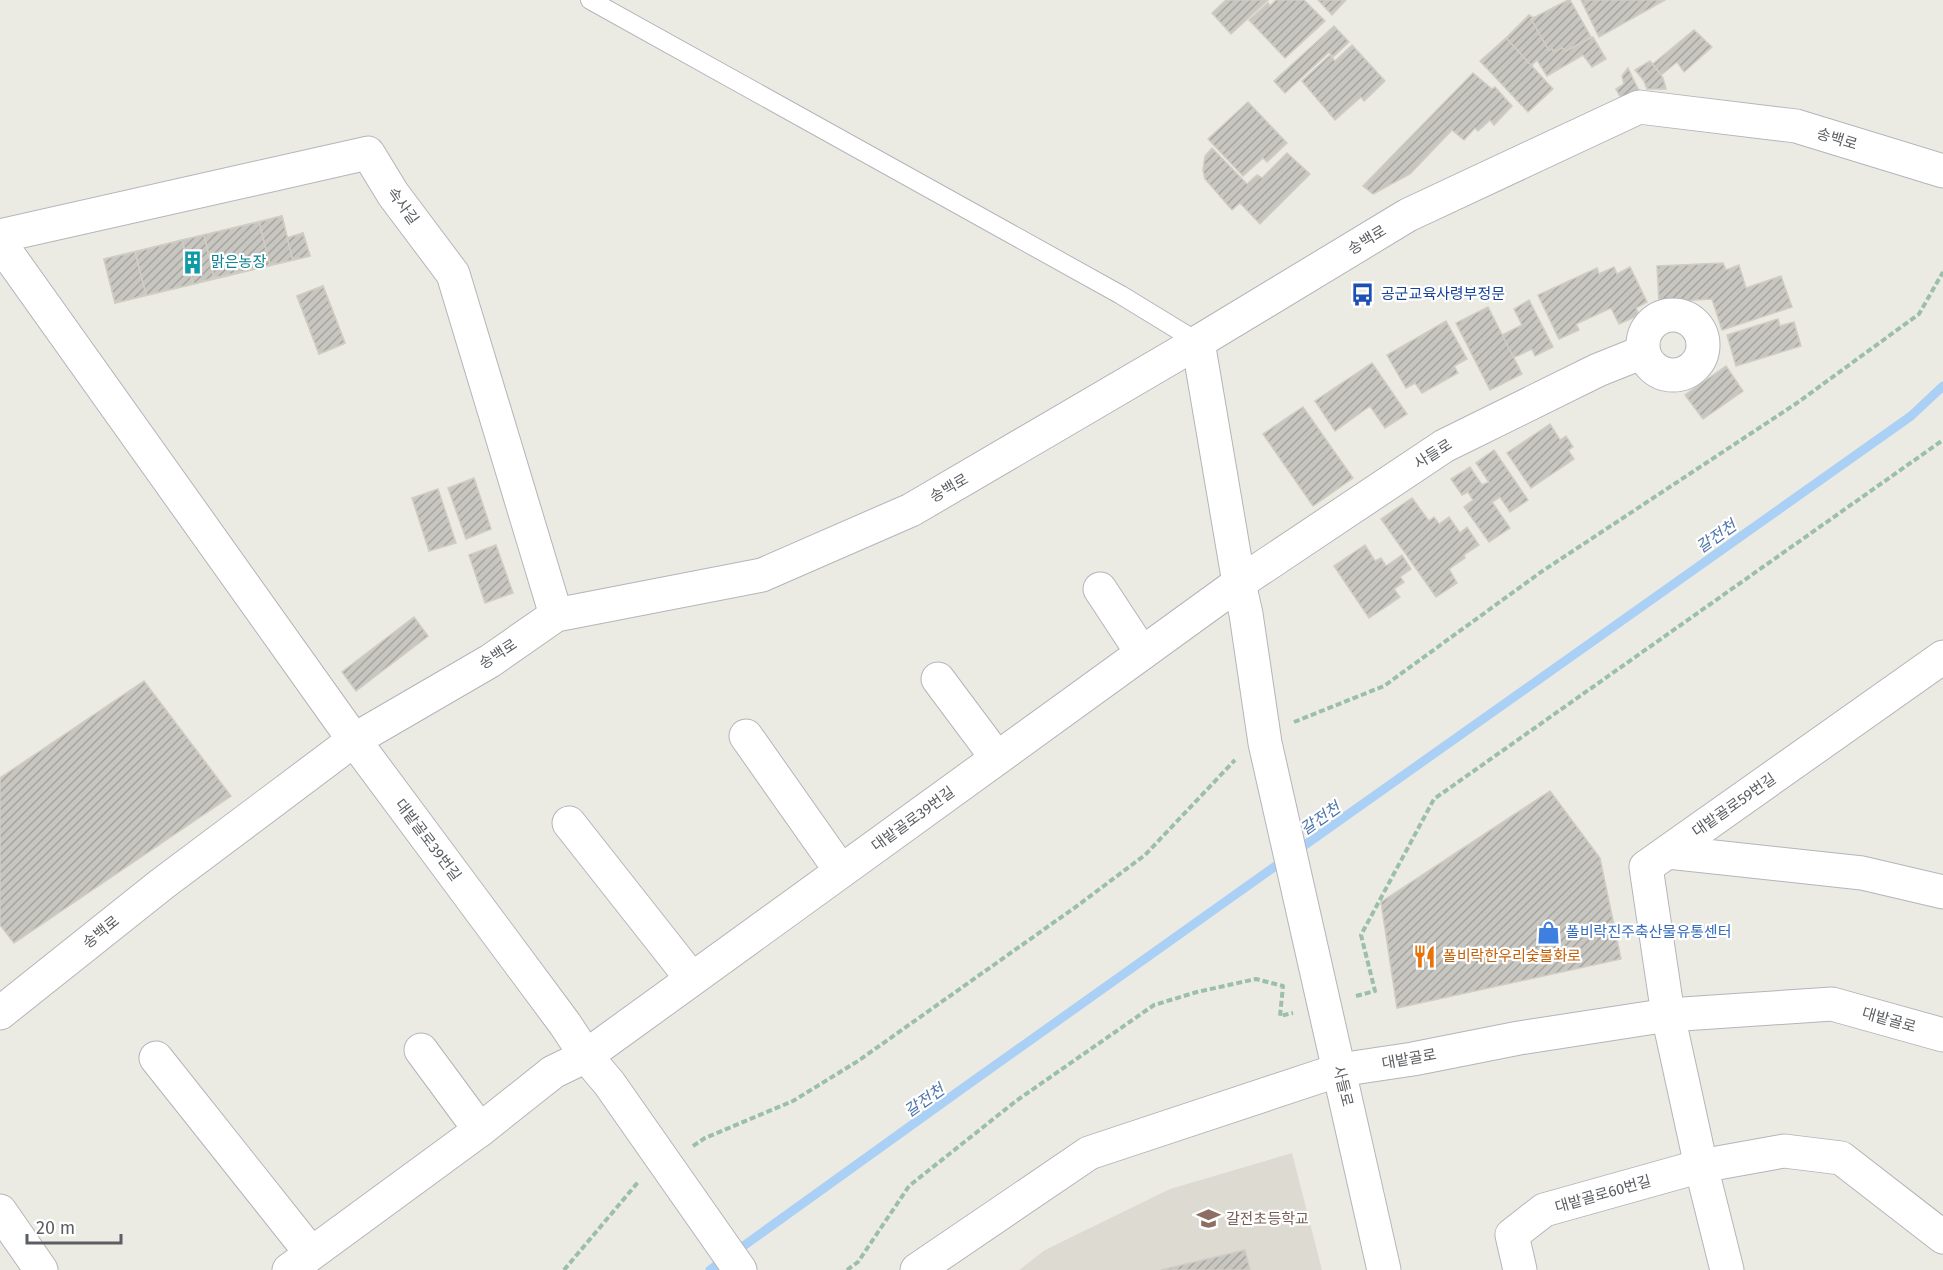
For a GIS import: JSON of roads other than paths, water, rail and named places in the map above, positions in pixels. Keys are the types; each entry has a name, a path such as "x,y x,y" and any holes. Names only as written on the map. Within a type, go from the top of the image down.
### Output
{"street":[{"name":"송백로","path":"0,1013 162,884 354,740 490,661 556,615 762,574 911,510 1198,342 1408,215 1639,107 1796,126 1943,171"},
{"name":"속사길","path":"0,236 368,153 393,194 453,274 556,615"},
{"name":"대밭골로39번길","path":"0,243 354,740 622,1102 740,1270"},
{"path":"1198,342 1239,583"},
{"name":"사들로","path":"1384,1270 1264,739 1246,614 1239,583 1444,446 1598,370 1643,352"},
{"name":"대밭골로39번길","path":"300,1262 480,1130 553,1072 586,1056 1239,583"},
{"path":"1100,589 1142,653"},
{"name":"대밭골로59번길","path":"1668,1015 1646,867 1943,657"},
{"path":"938,679 997,758"},
{"path":"746,736 841,871"},
{"path":"569,823 692,979"},
{"path":"1668,852 1862,873 1943,892"},
{"name":"대밭골로","path":"917,1270 1089,1153 1339,1070 1413,1059 1519,1038 1668,1015 1832,1005 1943,1035"},
{"path":"1668,1015 1701,1166 1727,1270"},
{"path":"421,1050 480,1130"},
{"path":"156,1058 300,1262"},
{"name":"대밭골로60번길","path":"1520,1270 1512,1235 1544,1210 1701,1166 1784,1151 1841,1158 1943,1237"},
{"path":"0,1211 41,1270"}],"lane":[{"path":"590,0 1121,295 1198,342"}],"waterway":[{"name":"갈전천","path":"1295,852 1911,416 1943,386"},
{"name":"갈전천","path":"710,1270 1284,860"}],"place":[{"name":"맑은농장","path":"193,262"},
{"name":"공군교육사령부정문","path":"1363,294"},
{"name":"폴비락진주축산물유통센터","path":"1548,932"},
{"name":"폴비락한우리숯불화로","path":"1425,956"},
{"name":"갈전초등학교","path":"1208,1219"}]}
